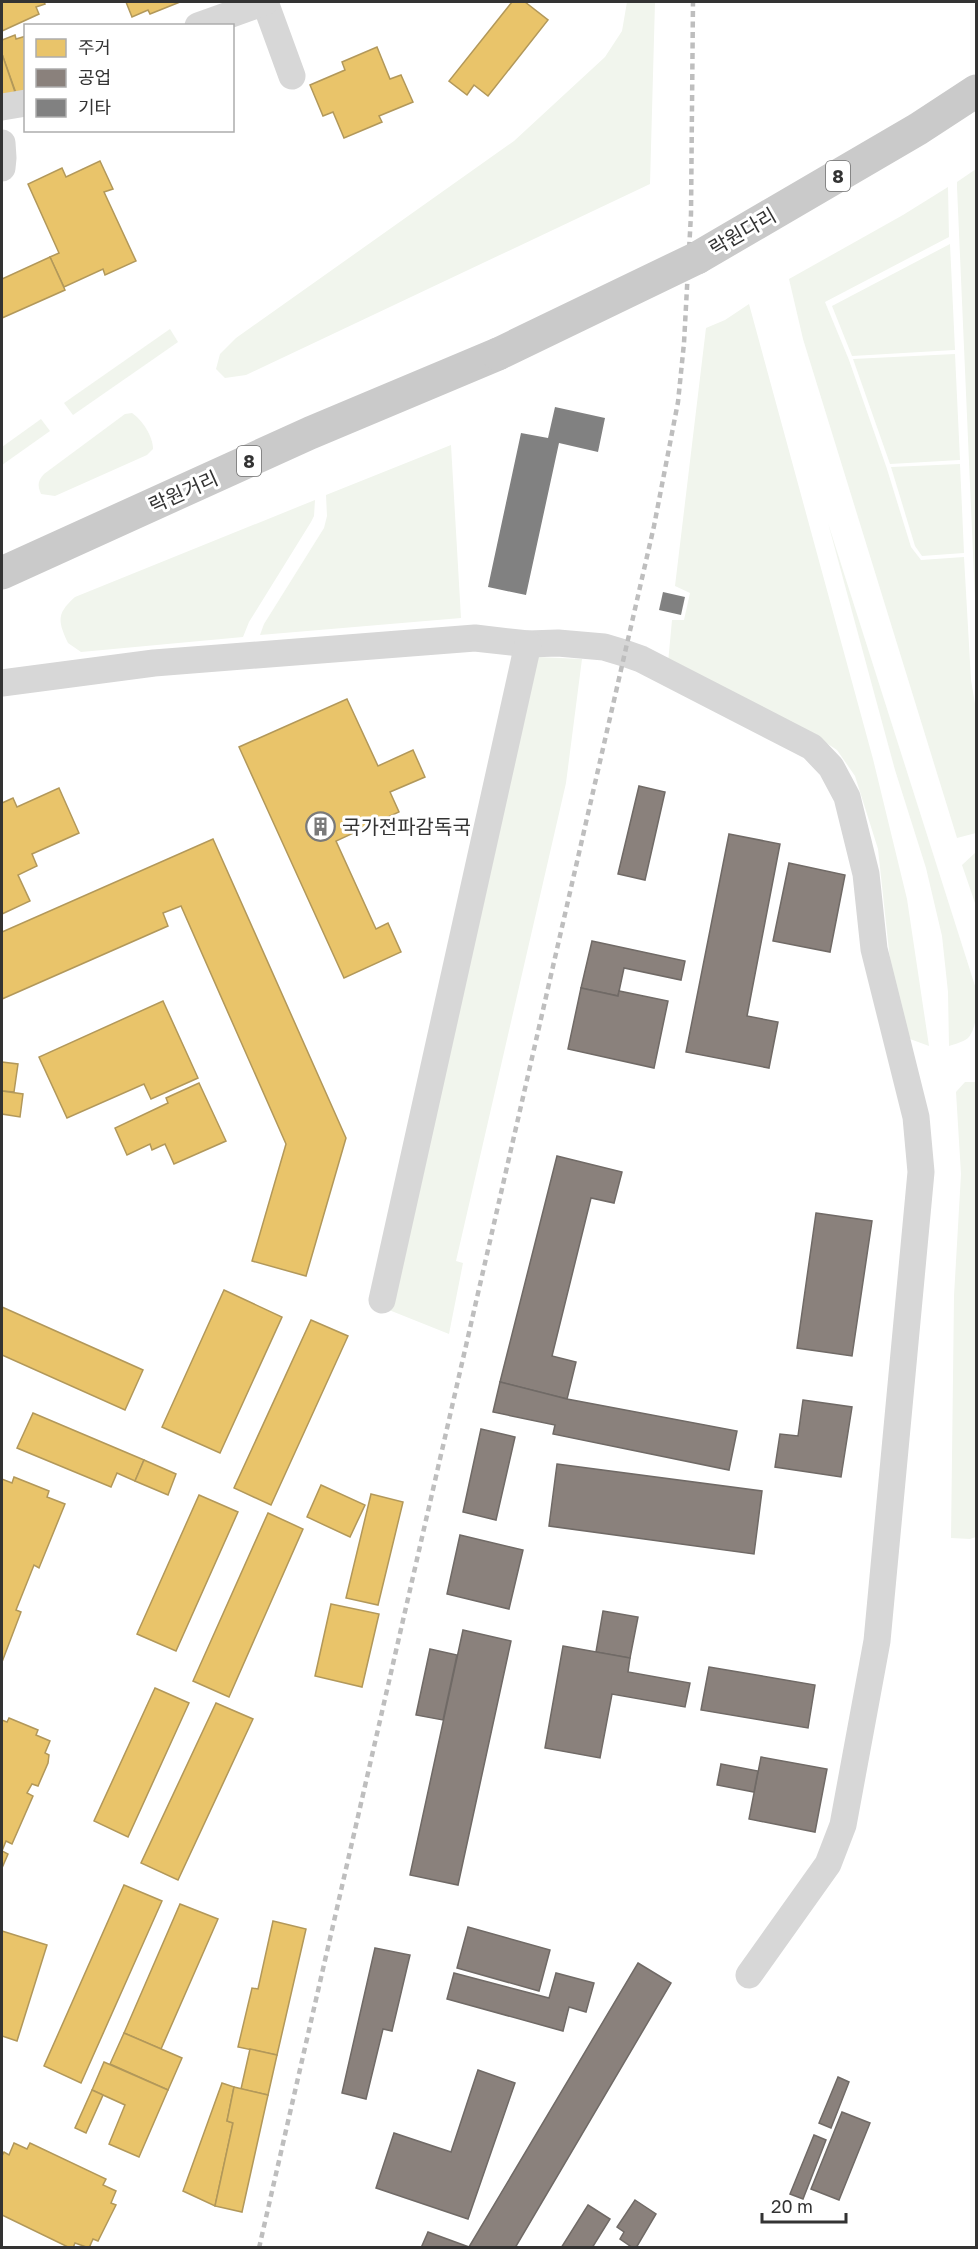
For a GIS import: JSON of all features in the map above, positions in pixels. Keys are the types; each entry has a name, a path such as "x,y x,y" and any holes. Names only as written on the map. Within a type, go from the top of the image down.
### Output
{"main road":[{"name":"락원다리","path":"498,354 697,258 918,129 976,91"},
{"name":"락원거리","path":"2,573 310,433 498,354"}],"street":[{"path":"204,24 265,2 292,76"},
{"path":"2,107 24,103"},
{"path":"2,143 2,168"},
{"path":"2,683 154,663 475,638 528,644 558,643 604,647 641,659 812,747 831,767 847,797 866,874 874,948 916,1117 921,1172 877,1641 843,1825 828,1864 749,1975"},
{"path":"382,1300 528,644"}],"shaded area":[{"path":"627,2 655,2 650,184 246,375 225,378 216,369 220,354 236,338 514,141 605,57 622,31"},
{"path":"976,169 976,622 957,182"},
{"path":"948,187 949,237 825,302 849,360 911,547 921,560 964,557 971,680 976,710 976,833 957,838 803,339 789,279"},
{"path":"950,244 955,350 852,356 832,306"},
{"path":"749,304 873,759 907,899 929,1046 910,1039 894,997 878,849 855,776 837,750 808,731 668,663 672,620 684,620 690,593 675,586 706,328 725,320"},
{"path":"170,329 178,342 73,415 64,403"},
{"path":"955,354 960,460 890,464 853,359"},
{"path":"132,413 143,424 151,439 153,449 147,455 55,496 41,494 39,483 44,474 125,414"},
{"path":"41,419 50,431 2,465 2,447"},
{"path":"451,445 461,618 260,635 264,624 324,528 327,516 326,495"},
{"path":"960,464 964,553 922,556 915,546 891,467"},
{"path":"315,500 314,516 311,522 249,622 243,637 81,652 68,643 62,629 61,618 64,608 75,597"},
{"path":"828,523 976,989 974,1028 968,1038 949,1046 948,992 942,936 926,868 895,770"},
{"path":"538,657 582,659 566,783 456,1261 463,1263 449,1334 389,1310"},
{"path":"976,852 976,906 962,865"},
{"path":"965,1082 976,1082 976,1537 970,1539 951,1538 954,1296 961,1174 956,1092"}],"building: 주거":[{"path":"2,2 44,2 45,4 36,7 39,14 2,31"},
{"path":"126,2 180,2 150,14 148,10 132,17"},
{"path":"512,2 525,2 548,20 488,96 474,85 467,95 449,81"},
{"path":"15,35 16,39 24,37 24,94 17,96 2,54 2,40"},
{"path":"377,47 390,79 401,75 413,102 379,116 382,122 344,138 333,112 323,116 310,85 345,70 342,62"},
{"path":"2,54 15,92 2,96"},
{"path":"100,161 113,189 104,192 136,261 105,275 103,269 64,287 50,257 59,253 28,184 62,168 66,177"},
{"path":"50,257 65,290 2,318 2,279"},
{"name":"국가전파감독국","path":"347,699 378,766 413,750 425,777 390,792 399,812 336,841 376,929 388,923 401,952 344,978 239,747"},
{"path":"59,788 79,833 32,854 37,866 18,875 30,901 2,914 2,803 13,798 17,807"},
{"path":"213,839 346,1138 306,1276 252,1261 286,1144 181,906 163,913 168,926 2,999 2,932"},
{"path":"163,1001 198,1078 151,1099 144,1084 67,1118 39,1057"},
{"path":"2,1062 18,1064 14,1092 2,1091"},
{"path":"199,1083 226,1141 174,1164 165,1144 152,1150 150,1144 127,1155 115,1128 168,1103 166,1098"},
{"path":"2,1091 23,1094 20,1117 2,1114"},
{"path":"224,1290 282,1317 220,1453 162,1427"},
{"path":"2,1307 143,1370 125,1410 2,1355"},
{"path":"311,1320 348,1336 271,1505 234,1488"},
{"path":"33,1413 144,1460 135,1481 117,1473 111,1487 17,1448"},
{"path":"144,1460 176,1474 168,1495 135,1481"},
{"path":"14,1477 49,1491 47,1497 65,1504 39,1568 34,1565 16,1610 21,1612 2,1662 2,1479 12,1483"},
{"path":"321,1485 365,1505 350,1537 307,1517"},
{"path":"371,1494 403,1502 378,1605 346,1598"},
{"path":"199,1495 238,1512 176,1651 137,1634"},
{"path":"268,1513 303,1529 229,1697 193,1681"},
{"path":"331,1604 379,1614 362,1687 315,1676"},
{"path":"155,1688 189,1703 128,1837 94,1821"},
{"path":"216,1703 253,1719 178,1880 141,1863"},
{"path":"9,1718 38,1730 36,1735 50,1741 45,1753 49,1755 48,1763 38,1786 32,1784 27,1793 33,1796 12,1844 6,1841 2,1851 2,1720 7,1722"},
{"path":"2,1851 8,1854 2,1868"},
{"path":"124,1885 162,1901 81,2083 44,2066"},
{"path":"180,1904 218,1919 161,2049 124,2033"},
{"path":"273,1921 306,1929 277,2055 238,2047 252,1988 258,1989"},
{"path":"2,1931 47,1945 17,2041 2,2036"},
{"path":"124,2033 182,2058 168,2090 110,2064"},
{"path":"250,2049 277,2055 268,2095 241,2089"},
{"path":"104,2062 168,2090 139,2157 109,2144 125,2105 92,2090"},
{"path":"222,2083 234,2087 227,2121 233,2123 215,2206 183,2191"},
{"path":"234,2087 268,2095 242,2212 215,2206 233,2123 227,2121"},
{"path":"92,2090 103,2095 86,2133 75,2128"},
{"path":"14,2143 27,2149 30,2143 106,2179 103,2185 116,2191 111,2203 116,2205 98,2241 93,2239 89,2248 75,2243 73,2248 70,2248 2,2215 2,2156 4,2152 9,2155"}],"building: 공업":[{"path":"639,786 665,792 645,880 618,874"},
{"path":"729,834 780,844 747,1016 778,1022 769,1068 686,1052"},
{"path":"789,863 845,875 830,952 773,941"},
{"path":"592,941 685,961 681,980 624,968 618,996 581,988"},
{"path":"581,988 618,996 619,991 668,1001 654,1068 568,1049"},
{"path":"557,1156 622,1172 614,1203 591,1198 552,1356 576,1362 567,1399 500,1382"},
{"path":"816,1213 872,1221 852,1356 797,1348"},
{"path":"500,1382 567,1399 737,1431 729,1470 553,1434 555,1425 493,1412"},
{"path":"803,1400 852,1407 841,1477 775,1467 780,1434 798,1436"},
{"path":"481,1429 515,1437 496,1520 463,1512"},
{"path":"557,1464 762,1491 754,1554 549,1526"},
{"path":"460,1535 523,1550 509,1609 447,1594"},
{"path":"603,1611 638,1617 630,1658 596,1652"},
{"path":"463,1630 511,1641 458,1885 410,1875"},
{"path":"563,1646 630,1658 628,1672 690,1683 685,1707 612,1694 600,1758 545,1748"},
{"path":"430,1649 457,1655 443,1720 416,1715"},
{"path":"709,1667 815,1685 808,1728 701,1710"},
{"path":"761,1757 827,1769 815,1832 749,1819"},
{"path":"721,1764 758,1771 754,1792 717,1785"},
{"path":"468,1927 550,1950 539,1991 457,1968"},
{"path":"375,1948 410,1955 392,2031 383,2029 366,2099 342,2093"},
{"path":"638,1963 671,1983 515,2248 421,2248 428,2232 469,2247"},
{"path":"454,1973 549,1998 556,1973 594,1983 586,2012 569,2007 563,2031 447,1999"},
{"path":"478,2070 515,2083 468,2219 376,2188 394,2133 451,2152"},
{"path":"838,2077 849,2082 831,2128 819,2123"},
{"path":"842,2112 870,2123 839,2200 811,2189"},
{"path":"814,2135 826,2140 803,2199 790,2194"},
{"path":"635,2200 656,2214 636,2248 633,2248 620,2239 624,2232 617,2227"},
{"path":"588,2205 610,2219 592,2248 561,2248"}],"building: 기타":[{"path":"555,407 605,418 598,452 559,443 526,595 488,587 521,433 548,438"},
{"path":"663,592 685,597 681,615 659,610"}],"railway":[{"path":"259,2248 654,526 678,402 684,343 691,214 693,2"}],"place":[{"name":"국가전파감독국","path":"321,826"}]}
